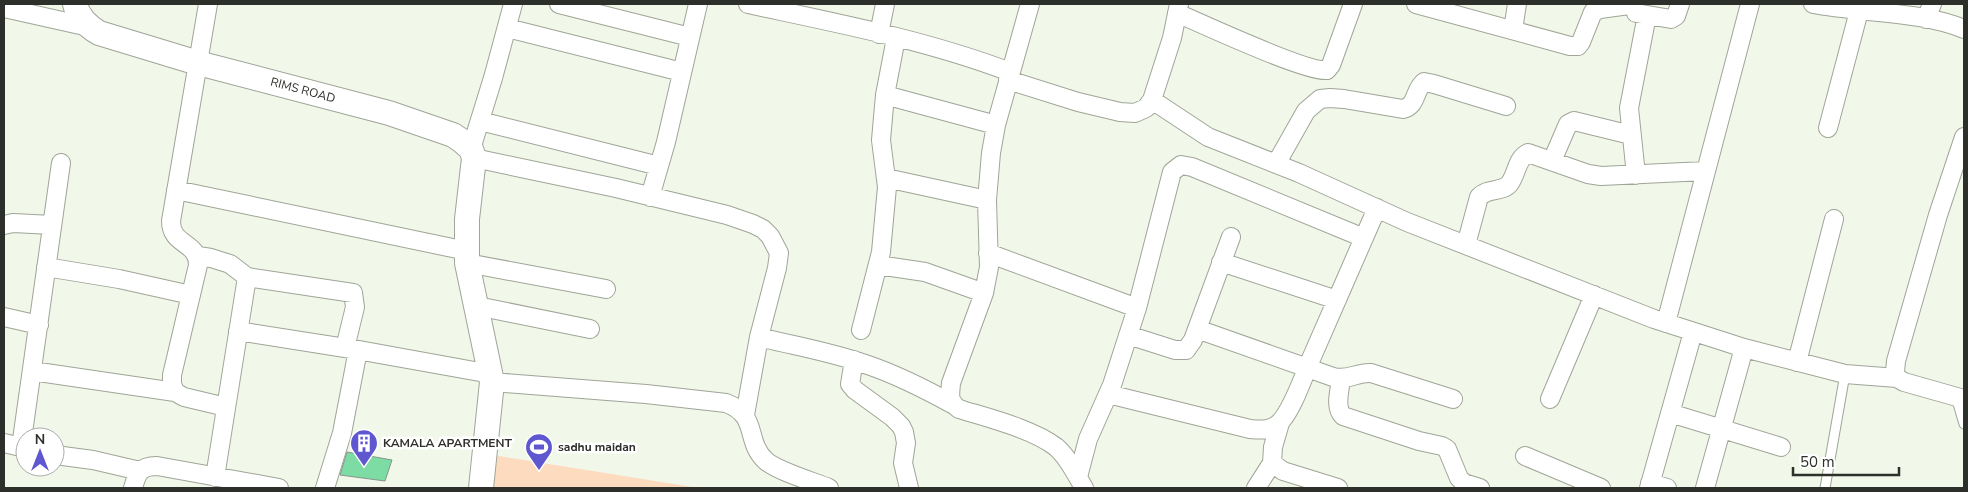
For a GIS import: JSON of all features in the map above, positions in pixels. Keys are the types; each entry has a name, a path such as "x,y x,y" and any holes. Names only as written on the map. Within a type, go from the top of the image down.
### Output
{"street":[{"path":"75,4 80,17 90,27"},
{"path":"208,4 171,229 176,237 198,256 230,264 247,277 353,293 355,307 352,349 342,433 324,488"},
{"path":"481,488 492,378 467,257 467,219 473,154 480,121 513,4"},
{"path":"559,4 690,37"},
{"path":"650,197 698,4"},
{"path":"748,4 888,36 979,60 1009,76 1078,102 1120,112 1134,113 1146,108 1152,100 1172,38 1178,9 1298,64 1321,71 1327,70 1331,64 1353,4"},
{"path":"861,330 881,252 886,178 881,140 888,36 885,4"},
{"path":"952,404 950,396 951,383 984,292 989,267 987,200 991,153 996,125 1030,4"},
{"path":"1416,4 1570,46 1578,46 1594,12 1600,9 1629,4 1635,13 1671,19 1676,16 1680,4"},
{"path":"1514,30 1517,4"},
{"path":"1666,323 1750,4"},
{"path":"1813,4 1859,11 1883,8 1929,12 1964,29"},
{"path":"4,8 90,27"},
{"path":"1828,128 1859,11"},
{"path":"1636,175 1629,108 1647,15"},
{"name":"RIMS ROAD","path":"90,27 99,33 198,63 389,113 452,135 462,141 473,154"},
{"path":"507,28 682,72"},
{"path":"1276,164 1306,111 1320,99 1344,99 1403,109 1413,104 1416,92 1424,82 1506,106"},
{"path":"885,95 996,125"},
{"path":"1152,100 1208,137 1466,245 1666,323 1744,348 1797,362 1845,374 1897,378 1960,398"},
{"path":"480,121 659,166"},
{"path":"1552,161 1568,124 1574,121 1631,135"},
{"path":"1897,378 1895,372 1896,361 1938,215 1964,136"},
{"path":"473,154 727,215 752,224 770,236 779,253 777,268 759,337 745,415"},
{"path":"1466,245 1477,202 1484,192 1503,189 1510,184 1524,155 1535,154 1595,175 1705,171"},
{"path":"20,427 32,371 61,163"},
{"path":"1081,482 1088,438 1108,394 1137,308 1172,172 1181,165 1192,167 1364,238"},
{"path":"886,178 987,200"},
{"path":"176,190 606,290"},
{"path":"1108,394 1250,429 1263,430 1272,428 1286,414 1377,208"},
{"path":"1797,362 1834,219"},
{"path":"4,224 52,225"},
{"path":"1128,335 1175,350 1186,350 1193,340 1231,237"},
{"path":"988,253 1137,308"},
{"path":"175,392 172,384 172,375 198,265 198,256"},
{"path":"1221,262 1337,300"},
{"path":"878,265 925,272 984,292"},
{"path":"46,267 119,279 191,295"},
{"path":"215,477 247,277"},
{"path":"1550,399 1594,295"},
{"path":"477,306 590,329"},
{"path":"4,317 39,324"},
{"path":"1197,329 1306,369 1341,379 1362,373 1371,373 1453,399"},
{"path":"238,331 352,349 492,378 710,400 738,408 745,415 757,449 766,461 829,488"},
{"path":"1667,488 1649,486 1693,332"},
{"path":"759,337 854,360 907,380 959,409 1031,434 1056,447 1081,482"},
{"path":"1705,488 1744,348"},
{"path":"854,360 850,384 854,390 892,417 904,432 906,443 903,464 909,488"},
{"path":"32,371 175,392 184,397 226,407"},
{"path":"1341,379 1338,412 1343,416 1419,441 1442,446 1447,449 1459,478 1464,483 1480,488"},
{"path":"1670,413 1782,447"},
{"path":"1256,488 1272,463 1273,448 1280,422"},
{"path":"65,456 140,471"},
{"path":"1525,456 1601,488"},
{"path":"1272,463 1283,470 1338,488"},
{"path":"133,488 140,471 148,466 157,466 188,480 215,477 236,484 280,488"}],"lane":[{"path":"1826,488 1845,374"},
{"path":"1960,398 1964,424"}],"shaded area":[{"name":"sadhu maidan","path":"486,454 699,488 485,488"}],"building":[{"name":"KAMALA APARTMENT","path":"347,452 392,460 385,481 340,475"}],"place":[{"name":"KAMALA APARTMENT","path":"364,467"},
{"name":"sadhu maidan","path":"539,471"}]}
